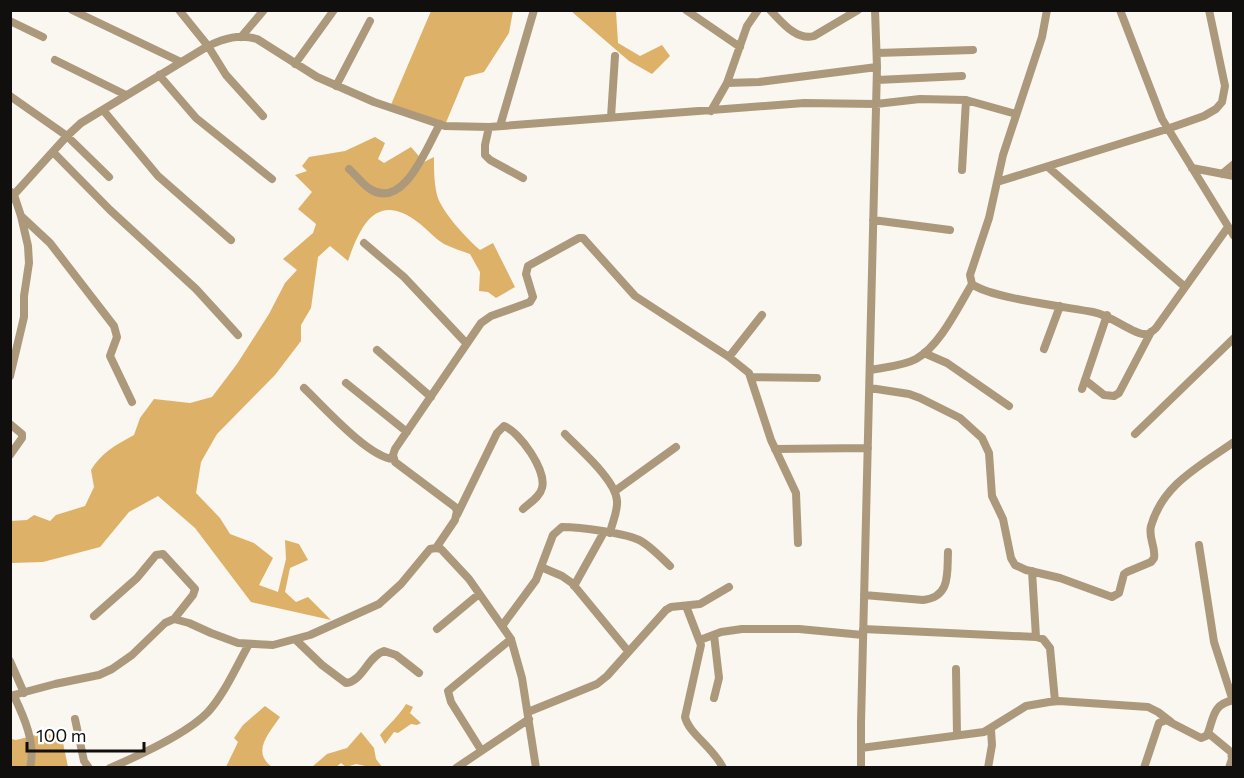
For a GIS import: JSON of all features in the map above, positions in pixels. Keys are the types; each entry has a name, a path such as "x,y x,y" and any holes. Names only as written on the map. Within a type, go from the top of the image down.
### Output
{"street":[{"path":"72,10 181,62"},
{"path":"179,10 208,46 226,75 263,116"},
{"path":"242,37 264,10"},
{"path":"295,64 334,10"},
{"path":"500,126 534,10"},
{"path":"686,10 740,47"},
{"path":"711,111 727,83 747,26 758,10"},
{"path":"770,10 796,34 807,38 858,10"},
{"path":"861,768 877,80 875,10"},
{"path":"871,370 904,363 924,353 943,331 972,284 970,275 989,218 1016,114 1042,37 1047,10"},
{"path":"1120,10 1167,129 1233,236"},
{"path":"997,182 1167,129 1204,116 1216,109 1222,102 1225,86 1209,10"},
{"path":"10,21 43,37"},
{"path":"336,86 370,21"},
{"path":"10,376 22,325 29,263 28,246 21,216 12,196 81,123 208,46 229,37 257,39 316,77 374,102 451,127 489,127 804,103 876,104 920,99 966,100 1016,114"},
{"path":"877,53 973,50"},
{"path":"611,117 615,56"},
{"path":"56,60 126,95"},
{"path":"727,83 759,82 877,67"},
{"path":"159,75 196,118 272,179"},
{"path":"877,80 962,76"},
{"path":"10,96 67,136 109,177"},
{"path":"962,170 966,100"},
{"path":"103,110 158,176 231,240"},
{"path":"349,169 370,189 383,193 397,190 410,179 440,124"},
{"path":"489,127 485,155 523,178"},
{"path":"53,152 110,210 196,289 238,335"},
{"path":"1222,174 1233,164"},
{"path":"1048,167 1185,287"},
{"path":"1192,168 1233,176"},
{"path":"21,216 50,243 114,326 117,337 110,356 132,402"},
{"path":"873,220 950,230"},
{"path":"1107,315 1084,384 1104,395 1114,396 1119,393 1151,332 1228,227"},
{"path":"393,459 395,450 466,343 486,317 528,304 533,297 526,274 528,266 579,238 584,238 635,296 746,369 751,377 775,449 796,493 798,543"},
{"path":"364,243 404,277 466,343"},
{"path":"972,284 1015,298 1107,315 1139,333 1151,332"},
{"path":"1044,349 1060,306"},
{"path":"729,357 762,315"},
{"path":"1136,434 1233,338"},
{"path":"377,350 431,397"},
{"path":"924,353 946,363 1009,406"},
{"path":"751,377 817,378"},
{"path":"346,383 408,432"},
{"path":"304,388 363,443 381,456 393,459 455,507 457,516"},
{"path":"870,388 920,398 960,418 982,438 989,453 992,496 1003,522 1015,566 1074,582 1108,596 1116,596 1124,574 1151,562 1154,558 1155,548 1150,537 1150,528 1166,494 1233,442"},
{"path":"10,424 22,434 22,438 10,455"},
{"path":"436,548 457,516 497,433 504,426 508,427 525,446 542,475 543,483 540,493 523,509"},
{"path":"565,434 608,480 615,491 618,504 607,533 574,586"},
{"path":"615,491 676,447"},
{"path":"775,449 868,448"},
{"path":"502,626 536,580 557,530 568,527 638,539 670,566"},
{"path":"861,748 984,732 991,730 1026,706 1054,701 1148,707 1196,737 1206,736 1221,703 1233,701 1214,642 1199,545"},
{"path":"174,619 226,639 249,644 273,645 296,640 379,604 401,584 430,549 441,549 479,594 511,639 528,716 536,768"},
{"path":"864,595 932,599 939,595 945,583 948,552"},
{"path":"30,768 32,761 28,729 12,696 99,675 112,669 132,655 165,622 174,619 193,596 195,589 163,554 156,555 137,578 94,616"},
{"path":"541,567 562,576 574,586 628,651"},
{"path":"1032,571 1036,637"},
{"path":"456,768 528,716 597,684 607,676 666,610 671,607 705,602 729,587"},
{"path":"437,629 479,594"},
{"path":"686,606 700,640 700,652 685,717 689,728 709,746 723,768"},
{"path":"700,640 734,629 1036,637 1048,644 1050,648 1054,701"},
{"path":"714,635 719,678 714,698"},
{"path":"481,750 451,702 448,691 511,639"},
{"path":"296,640 322,665 346,683 354,681 374,656 384,651 396,655 418,673"},
{"path":"110,768 155,746 202,717 223,691 249,644"},
{"path":"10,661 24,693"},
{"path":"956,669 957,735"},
{"path":"75,719 84,761 89,768"},
{"path":"1144,768 1159,723 1166,720 1171,722"},
{"path":"988,768 992,745 991,730"},
{"path":"1208,733 1231,752 1232,759 1229,768"}],"shaded area":[{"path":"431,11 513,11 509,33 484,72 465,77 445,125 390,107"},
{"path":"571,11 616,11 618,43 640,56 662,45 670,56 652,74 629,61"},
{"path":"375,137 385,143 378,159 384,163 411,147 424,162 434,157 434,176 439,202 449,217 480,250 493,243 515,287 496,298 488,292 479,291 480,272 470,254 444,244 404,214 392,210 382,211 373,216 365,224 348,261 330,246 318,257 311,308 301,325 301,341 275,375 217,434 201,462 196,493 220,518 230,534 254,543 273,558 259,585 278,592 286,559 285,540 299,544 308,560 290,568 285,592 296,602 308,597 331,620 251,602 195,528 158,496 129,512 100,547 43,562 11,563 10,521 27,520 34,515 50,521 56,515 85,506 94,487 91,470 105,454 134,435 140,418 154,399 190,403 212,397 237,364 269,314 285,283 297,270 283,259 313,233 316,224 298,209 312,192 295,175 307,171 302,166 309,157 345,151"},
{"path":"406,704 413,707 410,713 421,723 411,724 398,733 394,732 385,744 380,735"},
{"path":"265,706 280,717 267,736 262,749 266,761 272,767 226,767 238,742 234,738 243,725"},
{"path":"361,732 374,748 376,759 382,767 356,764 346,767 341,763 336,767 312,767 327,754 347,748"},
{"path":"44,733 62,738 68,767 11,768 11,739 16,740"}]}
